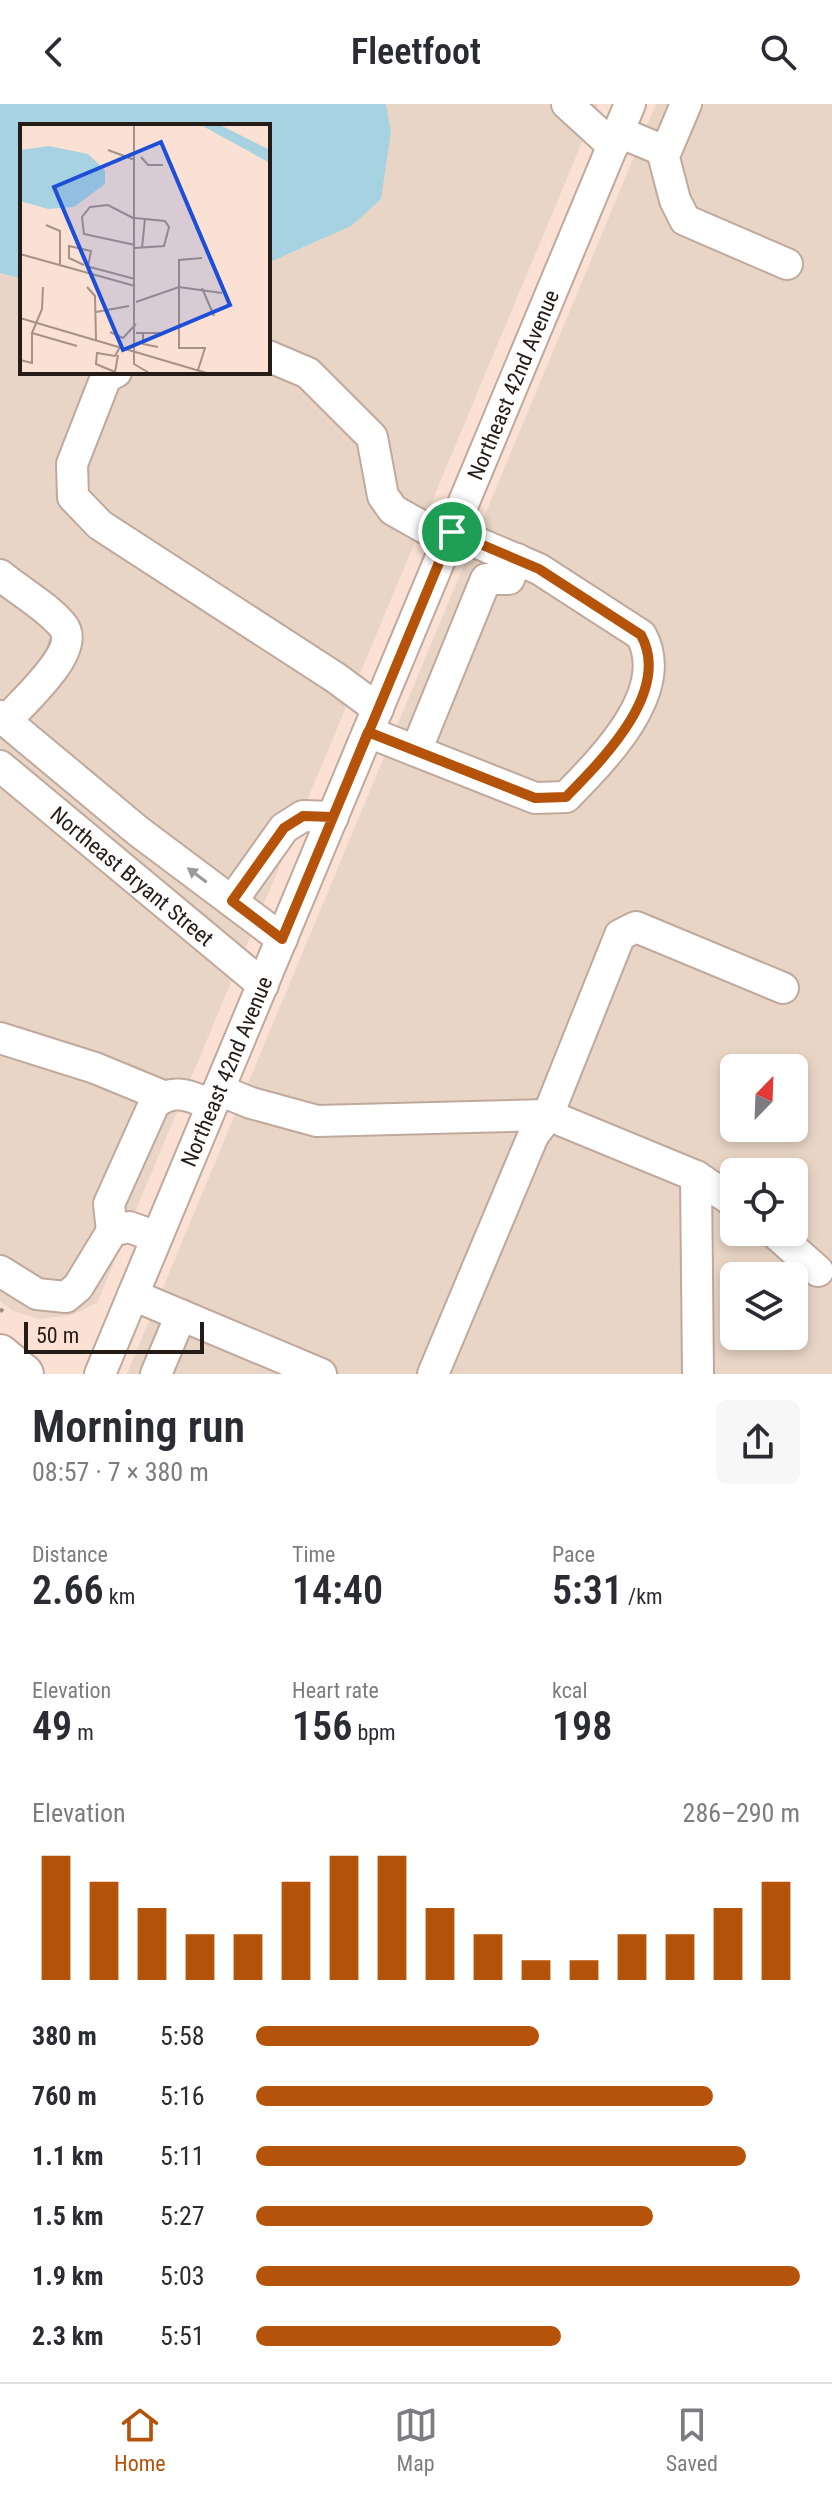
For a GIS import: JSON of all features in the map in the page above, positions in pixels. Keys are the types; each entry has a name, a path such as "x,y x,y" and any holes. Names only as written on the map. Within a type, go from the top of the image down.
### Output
{"main road":[{"path":"0,1354 24,1374"}],"street":[{"path":"567,104 616,139 662,150 667,149 686,104"},
{"name":"Northeast 42nd Avenue","path":"100,1374 630,104"},
{"path":"662,150 675,200 685,220 787,264"},
{"path":"112,374 106,377 72,464 73,497 100,525 324,670 373,720 416,751 535,798 566,797 609,753 647,688 650,651 641,635 539,569 450,536 393,510 383,496 372,437 308,373 270,357"},
{"path":"416,751 486,579 509,579 517,559"},
{"path":"0,575 64,628 68,646 61,659 8,723 138,831 282,939"},
{"name":"Northeast Bryant Street","path":"0,766 263,985"},
{"path":"232,901 284,828 303,816 333,817"},
{"path":"433,1374 533,1136 548,1115 620,935 636,927 783,988"},
{"path":"0,1038 95,1068 163,1096"},
{"path":"0,1271 37,1294 66,1297 78,1287 112,1231 109,1204 154,1104 163,1096 177,1093 216,1098 317,1121 548,1115 696,1176 720,1192"},
{"path":"696,1176 698,1374"},
{"path":"112,1231 129,1227 157,1237"},
{"path":"790,1246 818,1271"},
{"path":"133,1295 321,1374"},
{"path":"156,1374 181,1315"}],"path":[{"path":"0,1309 7,1315"}],"shaded area":[{"path":"386,104 598,104 97,1303 72,1315 39,1319 13,1311 0,1301 0,273 20,278 20,374 270,374 270,262 325,238 391,131"},
{"path":"656,104 832,104 832,1374 127,1374"}],"water":[{"path":"0,104 386,104 391,131 381,199 351,226 270,262 270,124 20,124 20,278 0,273"}],"route":[{"path":"452,532 368,732 333,817 282,939 232,901 284,828 303,816 333,817 368,732 535,798 566,797 609,753 647,688 650,651 641,635 539,569 452,532"}]}
